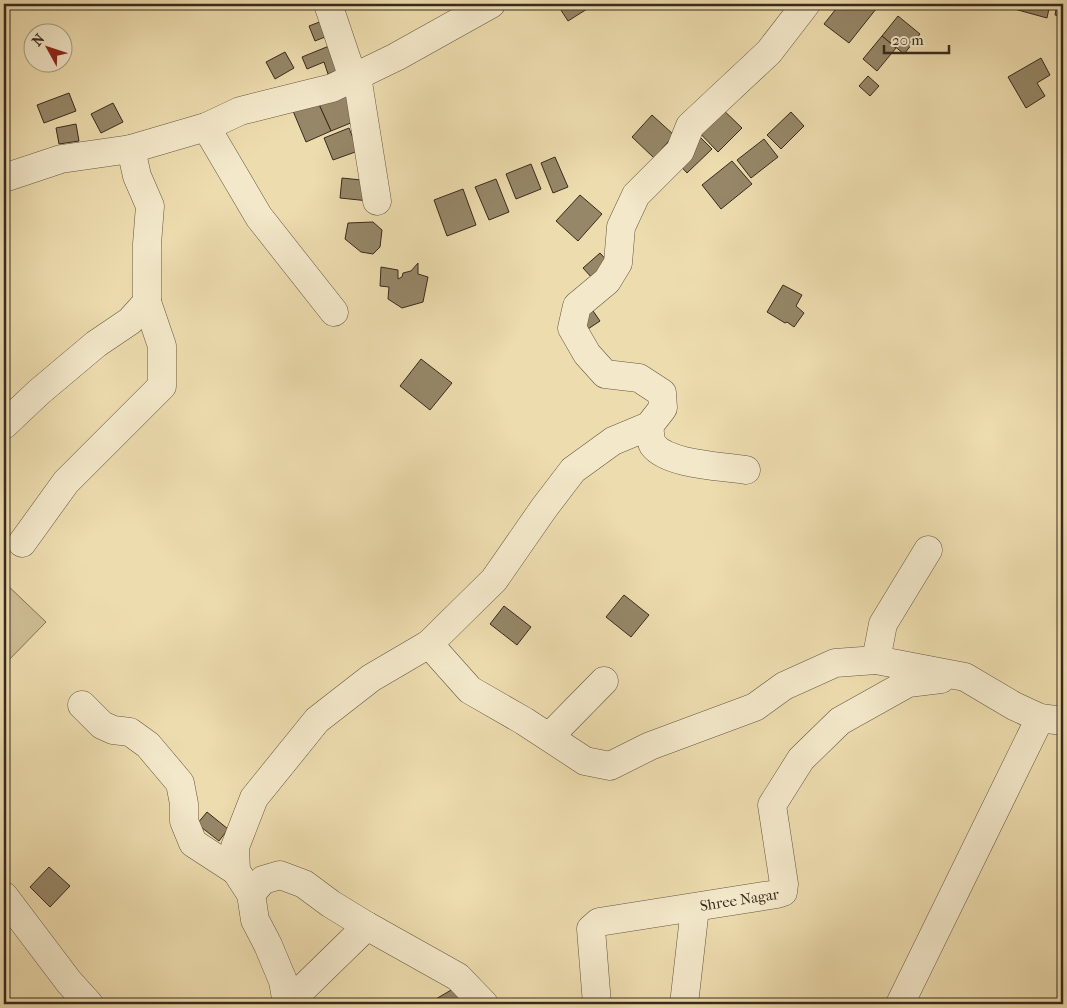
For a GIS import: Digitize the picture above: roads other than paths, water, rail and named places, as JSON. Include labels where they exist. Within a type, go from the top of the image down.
[{"type":"street","points":[[328,4],[355,77],[377,201]]},
{"type":"street","points":[[4,178],[61,159],[131,150],[206,127],[240,111],[332,88],[396,57],[491,4]]},
{"type":"street","points":[[236,871],[235,848],[254,798],[317,720],[371,678],[429,644],[494,580],[573,470],[613,441],[649,426],[663,408],[662,393],[639,378],[604,374],[587,354],[572,328],[577,306],[607,280],[618,263],[621,227],[636,195],[680,151],[690,126],[769,52],[806,4]]},
{"type":"street","points":[[206,127],[259,217],[334,312]]},
{"type":"street","points":[[22,543],[66,482],[162,386],[162,346],[147,302],[147,244],[150,206],[137,176],[131,150]]},
{"type":"street","points":[[4,425],[39,392],[96,344],[130,321],[147,302]]},
{"type":"street","points":[[649,426],[653,444],[662,452],[678,460],[746,470]]},
{"type":"street","points":[[876,660],[883,624],[928,550]]},
{"type":"street","points":[[429,644],[470,690],[524,721],[585,761],[610,766],[650,746],[755,707],[784,686],[835,663],[876,660],[965,677],[1014,706],[1051,719],[900,1004]]},
{"type":"street","name":"Shree Nagar","points":[[597,1004],[591,929],[599,922],[695,908],[783,892],[784,884],[772,805],[801,759],[840,721],[908,682],[965,677]]},
{"type":"street","points":[[549,737],[604,681]]},
{"type":"street","points":[[82,705],[102,725],[113,730],[130,732],[148,745],[180,783],[184,804],[184,822],[193,843],[236,871],[251,894],[254,920],[268,945],[283,981],[287,1004]]},
{"type":"street","points":[[251,894],[262,880],[280,875],[304,884],[331,904],[367,926],[458,978],[484,1004]]},
{"type":"street","points":[[4,896],[69,982],[89,1004]]},
{"type":"street","points":[[684,1004],[695,908]]},
{"type":"street","points":[[287,1004],[367,926]]}]
